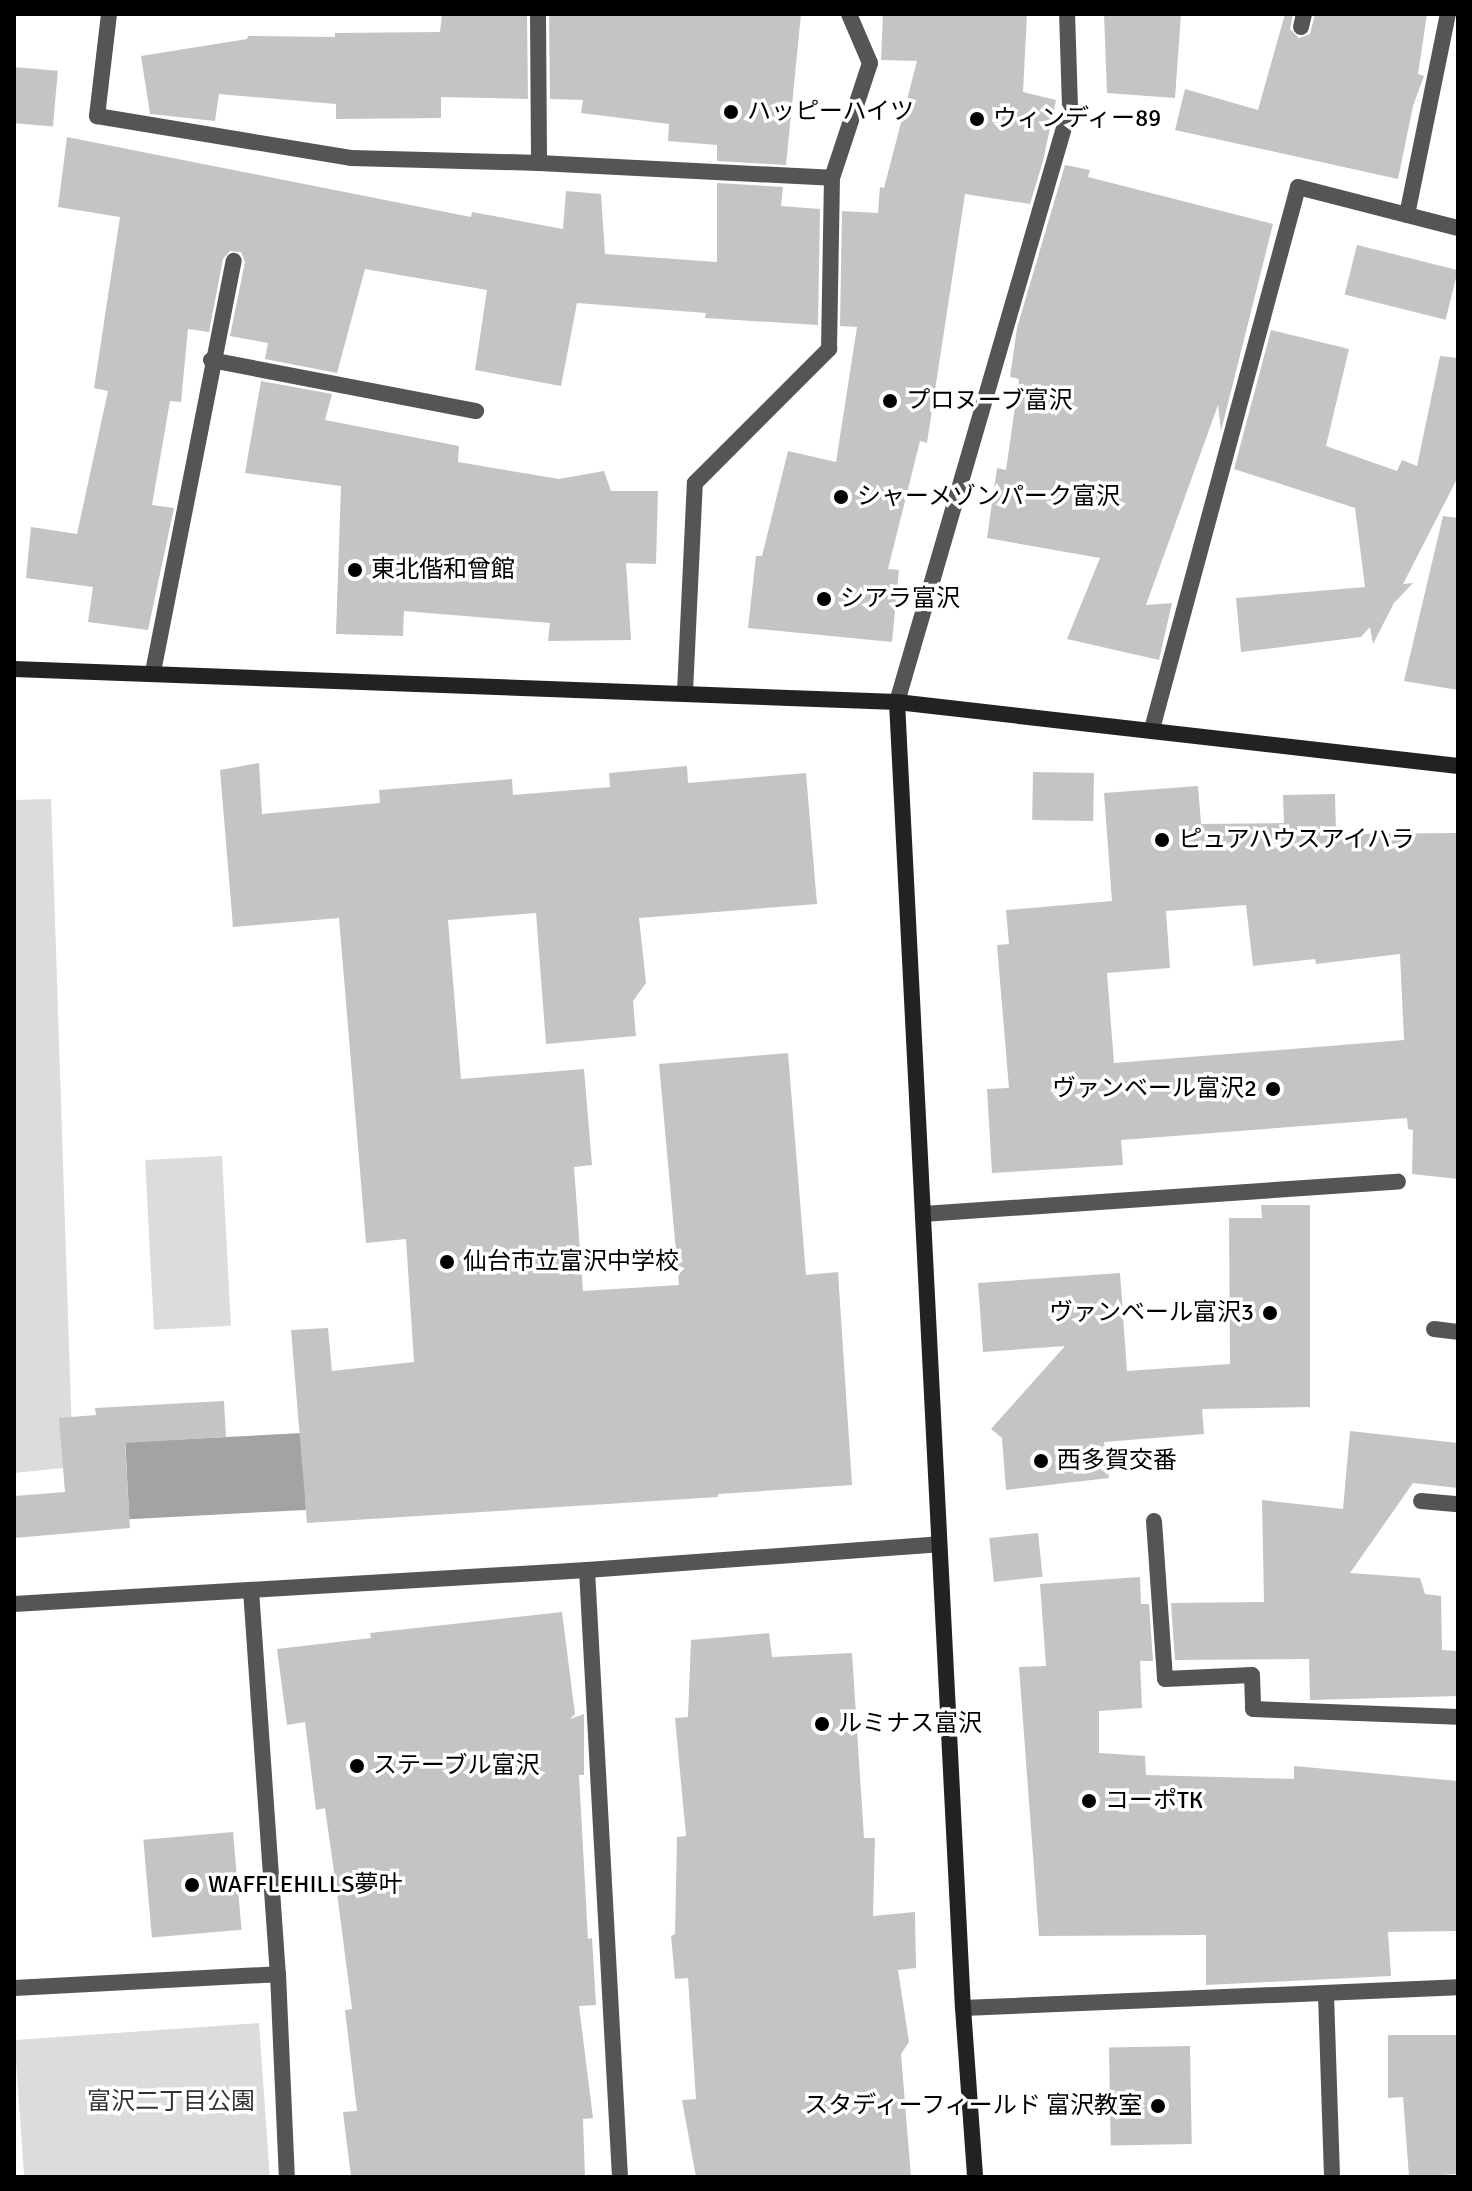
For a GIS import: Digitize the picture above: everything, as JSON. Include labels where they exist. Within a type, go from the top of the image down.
[{"type":"street","points":[[109,14],[97,116],[351,158],[539,163],[832,178]]},
{"type":"street","points":[[538,14],[539,163]]},
{"type":"street","points":[[685,692],[695,483],[829,349],[832,178],[870,63],[849,14]]},
{"type":"street","points":[[975,2177],[963,2008],[897,702],[1070,107],[1067,14]]},
{"type":"street","points":[[1407,215],[1448,14]]},
{"type":"street","points":[[1152,729],[1298,187],[1458,228]]},
{"type":"street","points":[[153,672],[211,360],[234,261]]},
{"type":"street","points":[[211,360],[476,411]]},
{"type":"street","points":[[14,669],[897,702],[1458,766]]},
{"type":"street","points":[[923,1214],[1398,1182]]},
{"type":"street","points":[[1434,1329],[1458,1332]]},
{"type":"street","points":[[1421,1501],[1458,1504]]},
{"type":"street","points":[[1154,1521],[1165,1679],[1252,1675],[1253,1709],[1458,1717]]},
{"type":"street","points":[[14,1604],[587,1570],[939,1544]]},
{"type":"street","points":[[587,1570],[620,2177]]},
{"type":"street","points":[[251,1590],[278,1974],[287,2177]]},
{"type":"street","points":[[14,1988],[278,1974]]},
{"type":"street","points":[[963,2008],[1458,1987]]},
{"type":"street","points":[[1326,1995],[1332,2177]]},
{"type":"green space","points":[[51,799],[73,1467],[14,1473],[14,800]]},
{"type":"green space","points":[[222,1156],[231,1326],[154,1330],[145,1160]]},
{"type":"green space","name":"富沢二丁目公園","points":[[259,2023],[270,2177],[24,2177],[15,2040]]},
{"type":"shaded area","points":[[302,1433],[306,1510],[129,1519],[125,1442]]},
{"type":"building","points":[[442,14],[527,14],[528,99],[441,97],[441,118],[336,119],[336,104],[219,94],[215,121],[150,114],[141,56],[247,39],[248,36],[335,37],[335,33],[440,32]]},
{"type":"building","points":[[549,14],[801,14],[786,165],[717,161],[717,145],[668,141],[669,124],[581,113],[583,100],[550,99]]},
{"type":"building","points":[[883,14],[1027,14],[1023,92],[1056,100],[1043,161],[1030,204],[965,194],[927,443],[920,441],[888,569],[899,570],[892,642],[748,628],[756,556],[762,556],[788,451],[836,462],[857,327],[840,326],[842,211],[878,213],[880,187],[884,188],[917,61],[881,60]]},
{"type":"building","points":[[1104,14],[1181,14],[1175,98],[1107,93]]},
{"type":"building","points":[[1285,14],[1293,14],[1290,29],[1299,38],[1310,34],[1315,14],[1427,14],[1418,74],[1424,76],[1413,106],[1398,179],[1175,130],[1185,89],[1258,110]]},
{"type":"building","points":[[14,67],[58,71],[53,127],[14,123]]},
{"type":"building","points":[[67,137],[471,217],[472,212],[563,229],[566,191],[601,194],[605,254],[717,262],[717,183],[783,187],[781,206],[820,209],[818,325],[705,318],[706,313],[577,303],[561,386],[475,370],[487,290],[365,269],[337,373],[265,359],[268,343],[230,336],[245,262],[241,252],[230,251],[223,259],[209,332],[188,329],[181,402],[170,401],[152,505],[174,508],[148,630],[88,622],[93,587],[26,578],[31,527],[77,534],[108,391],[94,388],[120,217],[58,207]]},
{"type":"building","points":[[1065,165],[1090,170],[1088,177],[1273,224],[1221,431],[1218,405],[1146,605],[1172,603],[1159,660],[1067,639],[1100,558],[987,538],[997,468],[1006,470],[1019,379],[1010,377],[1017,328]]},
{"type":"building","points":[[1357,245],[1458,270],[1446,320],[1345,294]]},
{"type":"building","points":[[1271,330],[1349,349],[1326,446],[1397,471],[1402,460],[1417,466],[1440,356],[1458,358],[1458,477],[1403,584],[1413,583],[1394,603],[1373,644],[1370,627],[1361,637],[1241,652],[1236,598],[1365,587],[1355,508],[1234,469]]},
{"type":"building","points":[[261,381],[332,394],[325,420],[459,446],[458,462],[559,479],[604,471],[611,491],[658,491],[656,564],[626,563],[631,640],[548,641],[550,623],[404,611],[403,636],[336,634],[341,486],[245,473]]},
{"type":"building","points":[[1443,516],[1458,518],[1458,690],[1404,681]]},
{"type":"building","points":[[259,763],[262,814],[380,803],[379,790],[512,779],[513,795],[610,787],[609,773],[687,766],[688,783],[806,773],[817,904],[639,918],[646,983],[633,1001],[636,1036],[546,1044],[536,913],[448,920],[461,1079],[584,1069],[592,1165],[574,1167],[583,1291],[679,1285],[659,1064],[788,1053],[806,1275],[838,1272],[852,1485],[718,1494],[718,1497],[307,1523],[291,1330],[328,1328],[332,1371],[414,1362],[406,1239],[366,1243],[339,918],[233,927],[220,770]]},
{"type":"building","points":[[1033,772],[1094,773],[1093,821],[1032,820]]},
{"type":"building","points":[[1198,786],[1201,824],[1284,823],[1283,795],[1335,794],[1336,834],[1458,833],[1458,1179],[1412,1174],[1413,1130],[1408,1129],[1407,1118],[1121,1140],[1123,1165],[992,1173],[987,1089],[1009,1088],[997,945],[1009,944],[1006,910],[1112,901],[1104,793]],"holes":[[[1246,905],[1253,966],[1315,959],[1316,964],[1400,954],[1404,1040],[1114,1063],[1107,973],[1170,968],[1166,911]]]},
{"type":"building","points":[[1261,1205],[1310,1205],[1310,1407],[1202,1409],[1204,1434],[1104,1442],[1109,1478],[1006,1490],[1002,1438],[991,1429],[1065,1346],[983,1352],[978,1283],[1120,1273],[1127,1371],[1230,1364],[1229,1218],[1262,1218]]},
{"type":"building","points":[[224,1401],[226,1437],[125,1443],[130,1528],[14,1538],[14,1496],[65,1492],[59,1418],[96,1415],[95,1408]]},
{"type":"building","points":[[1350,1431],[1458,1443],[1458,1488],[1413,1483],[1350,1573],[1420,1578],[1425,1594],[1441,1596],[1442,1650],[1458,1651],[1458,1696],[1310,1700],[1309,1659],[1175,1660],[1171,1603],[1264,1602],[1262,1500],[1343,1509]]},
{"type":"building","points":[[1038,1533],[1043,1577],[994,1582],[989,1538]]},
{"type":"building","points":[[1140,1577],[1141,1604],[1149,1604],[1153,1661],[1140,1661],[1142,1708],[1099,1711],[1099,1753],[1145,1756],[1146,1775],[1294,1779],[1294,1766],[1458,1781],[1458,1931],[1388,1932],[1391,1976],[1206,1985],[1206,1935],[1039,1936],[1019,1667],[1046,1666],[1040,1584]]},
{"type":"building","points":[[562,1612],[575,1714],[570,1719],[584,1714],[584,1775],[579,1775],[588,1939],[592,1938],[596,2005],[579,2006],[593,2118],[583,2119],[585,2177],[351,2177],[343,2112],[357,2111],[345,2010],[352,2009],[337,1893],[325,1808],[316,1810],[305,1722],[287,1725],[277,1649],[371,1638],[370,1633]]},
{"type":"building","points":[[769,1633],[772,1657],[852,1653],[864,1838],[875,1838],[873,1916],[915,1912],[916,1968],[898,1970],[909,2042],[901,2054],[911,2177],[696,2177],[682,2100],[696,2099],[688,1978],[675,1979],[671,1936],[675,1934],[677,1837],[686,1836],[675,1718],[688,1717],[691,1640]]},
{"type":"building","name":"WAFFLEHILLS夢叶","points":[[233,1832],[242,1930],[152,1937],[143,1840]]},
{"type":"building","points":[[1388,2035],[1458,2035],[1458,2174],[1409,2177],[1403,2097],[1388,2098]]},
{"type":"building","points":[[1190,2046],[1192,2144],[1111,2145],[1109,2047]]},
{"type":"place","name":"ハッピーハイツ","points":[[731,112]]},
{"type":"place","name":"ウィンディー89","points":[[977,119]]},
{"type":"place","name":"プロヌーブ富沢","points":[[890,401]]},
{"type":"place","name":"シャーメゾンパーク富沢","points":[[841,497]]},
{"type":"place","name":"東北偕和曾館","points":[[355,570]]},
{"type":"place","name":"シアラ富沢","points":[[824,599]]},
{"type":"place","name":"ピュアハウスアイハラ","points":[[1162,840]]},
{"type":"place","name":"ヴァンベール富沢2","points":[[1273,1089]]},
{"type":"place","name":"仙台市立富沢中学校","points":[[447,1262]]},
{"type":"place","name":"ヴァンベール富沢3","points":[[1270,1313]]},
{"type":"place","name":"西多賀交番","points":[[1041,1461]]},
{"type":"place","name":"ルミナス富沢","points":[[822,1724]]},
{"type":"place","name":"ステーブル富沢","points":[[357,1766]]},
{"type":"place","name":"コーポTK","points":[[1089,1801]]},
{"type":"place","name":"WAFFLEHILLS夢叶","points":[[192,1885]]},
{"type":"place","name":"スタディーフィールド 富沢教室","points":[[1158,2106]]}]
